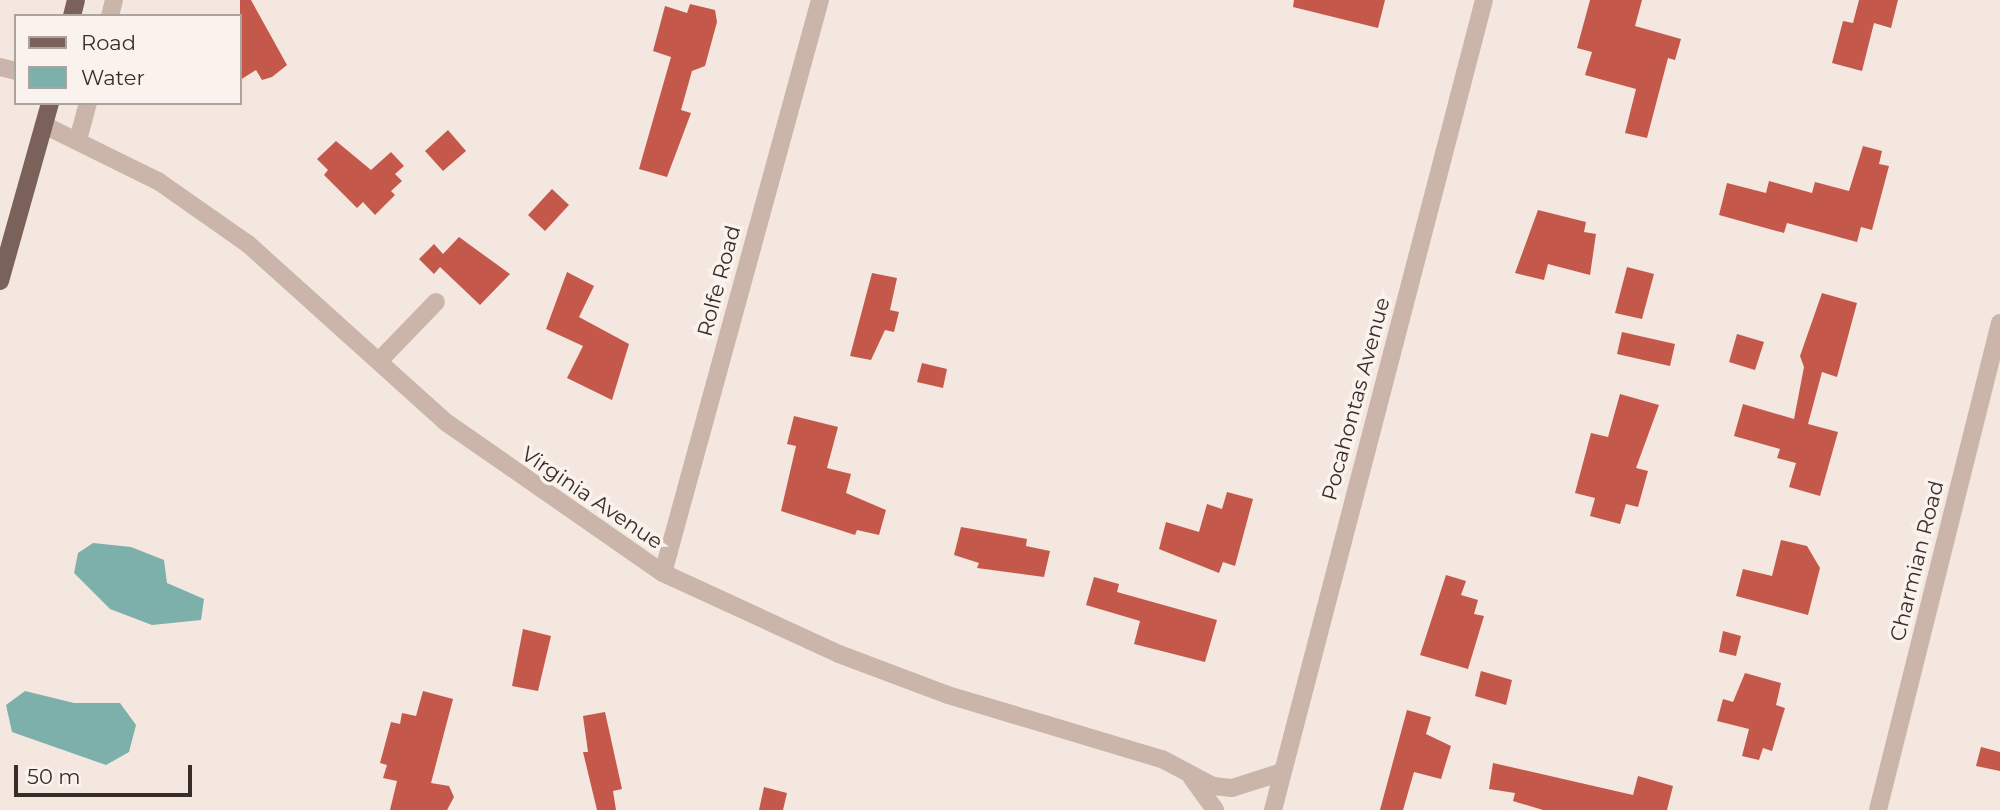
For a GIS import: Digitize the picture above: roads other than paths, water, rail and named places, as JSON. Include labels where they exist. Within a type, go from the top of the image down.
[{"type":"main road","points":[[0,281],[49,105]]},
{"type":"street","name":"Rolfe Road","points":[[663,573],[820,0]]},
{"type":"street","name":"Pocahontas Avenue","points":[[1273,810],[1484,0]]},
{"type":"street","points":[[78,140],[87,105]]},
{"type":"street","name":"Virginia Avenue","points":[[44,125],[158,181],[248,244],[379,361],[528,485],[663,573],[839,653],[948,695],[1162,759],[1190,776],[1232,788],[1282,772]]},
{"type":"street","points":[[379,361],[436,302]]},
{"type":"street","name":"Charmian Road","points":[[1878,810],[2000,323]]},
{"type":"street","name":"Virginia Avenue","points":[[1190,776],[1215,810]]},
{"type":"water","points":[[93,543],[131,547],[164,560],[167,583],[204,599],[201,620],[152,625],[110,609],[74,573],[78,553]]},
{"type":"water","points":[[25,691],[74,703],[120,703],[136,725],[129,752],[106,765],[12,732],[6,705]]}]
